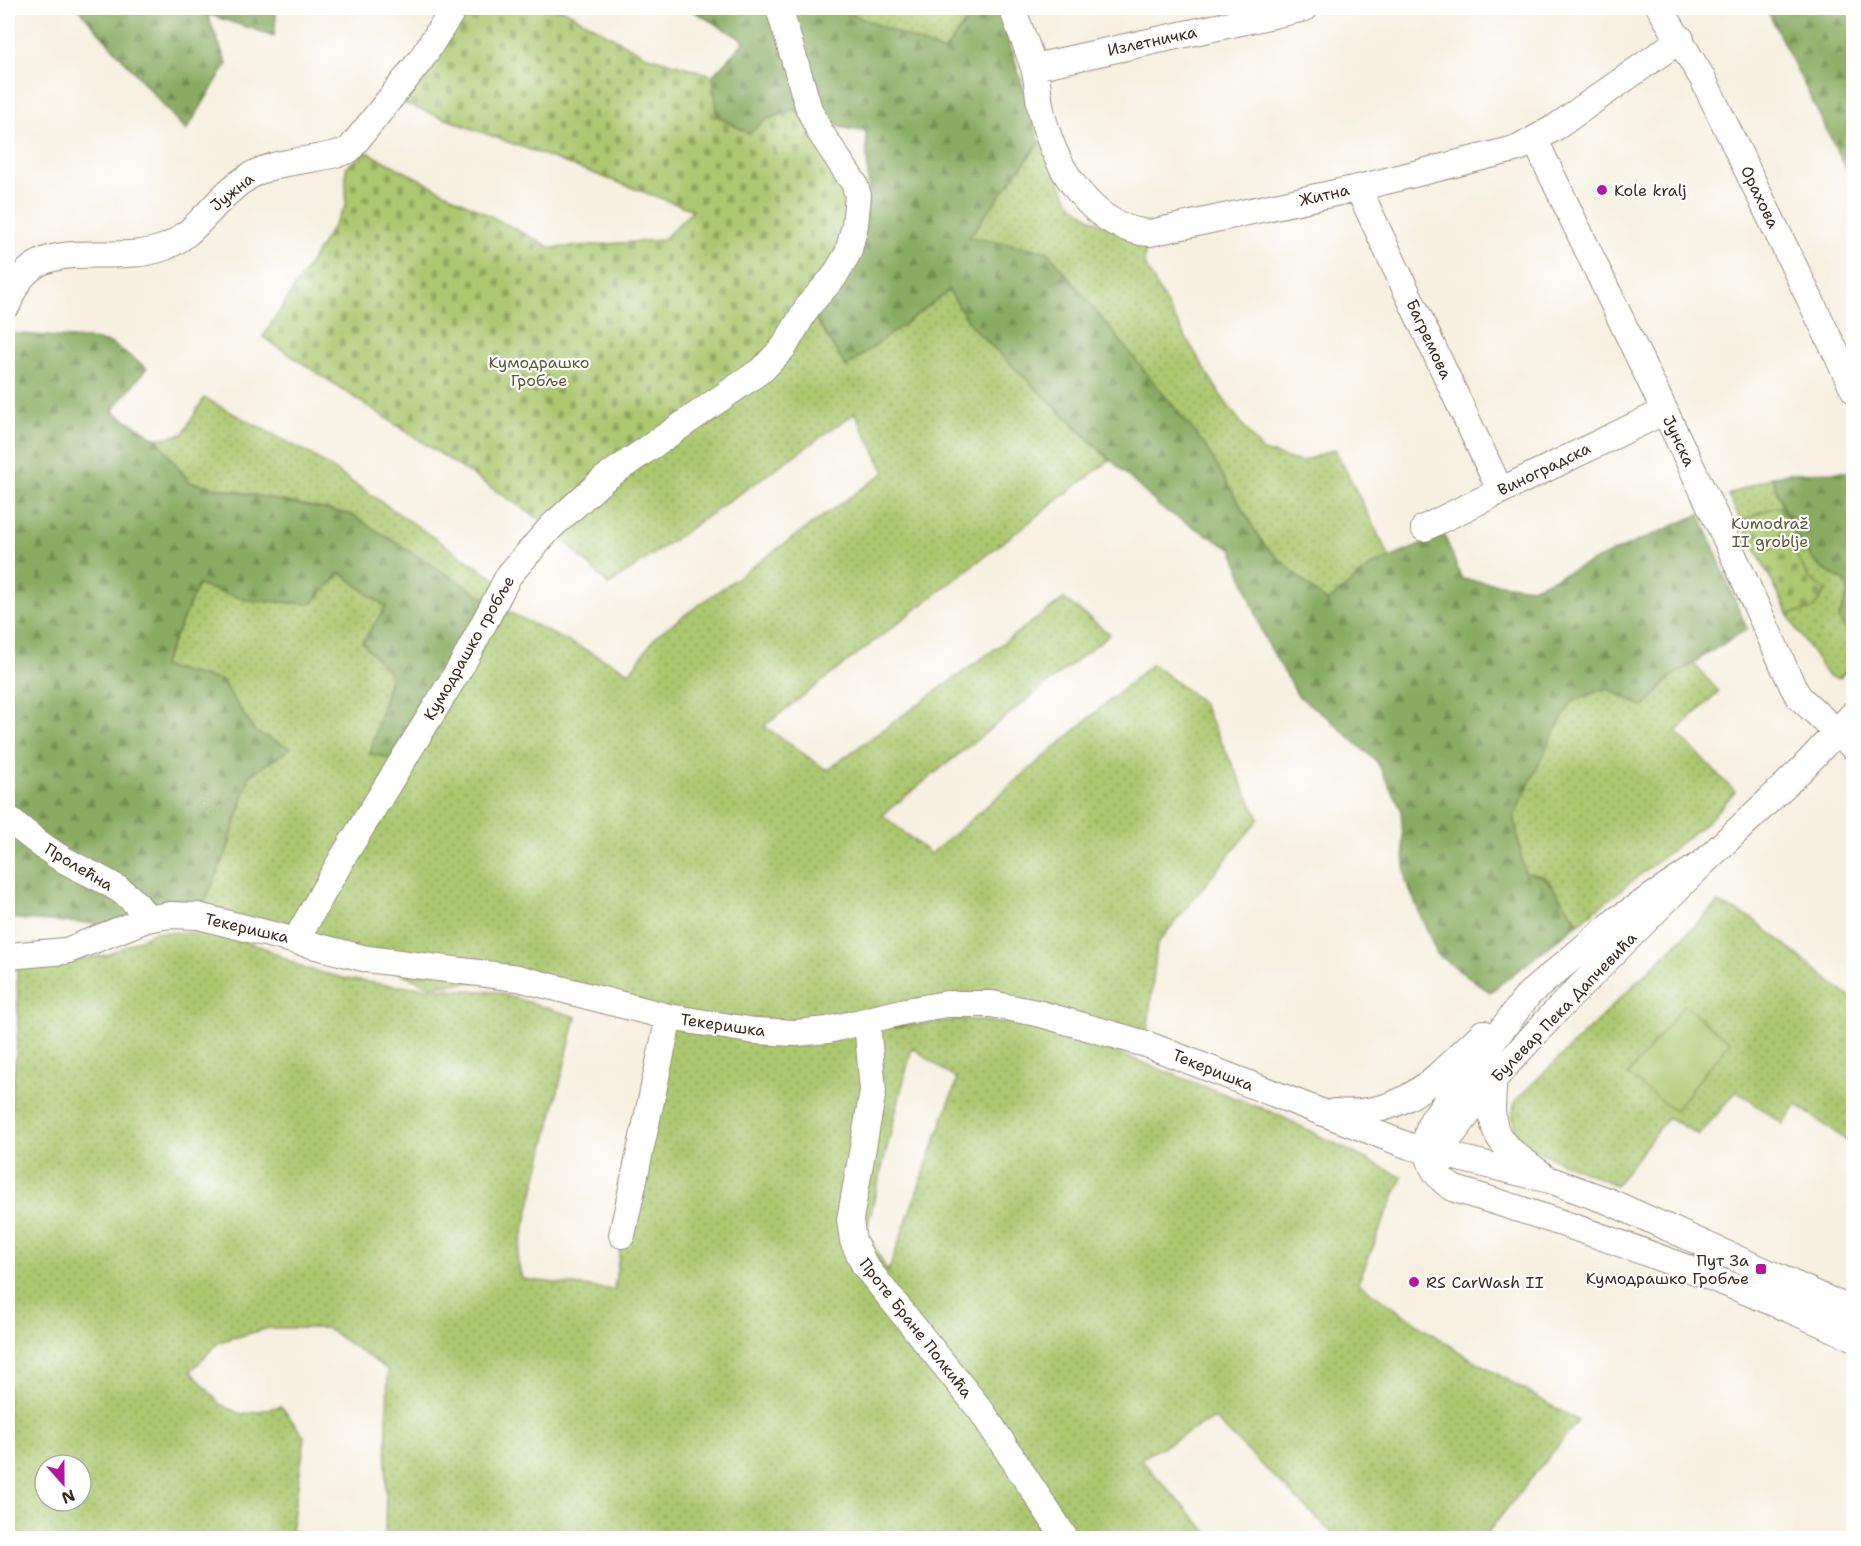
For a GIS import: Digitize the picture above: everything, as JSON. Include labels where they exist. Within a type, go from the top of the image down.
[{"type":"street","name":"Јужна","points":[[8,304],[22,273],[39,262],[72,255],[131,255],[167,246],[182,237],[243,179],[281,163],[349,150],[420,61],[454,8]]},
{"type":"street","name":"Кумодрашко гробље","points":[[296,940],[343,856],[463,663],[509,575],[551,526],[604,479],[763,369],[784,347],[808,306],[834,277],[848,253],[855,225],[858,195],[854,183],[820,132],[809,109],[779,8]]},
{"type":"street","name":"Житна","points":[[1012,8],[1034,67],[1042,116],[1054,152],[1066,176],[1095,208],[1140,232],[1171,230],[1358,188],[1519,148],[1535,140],[1681,39]]},
{"type":"street","name":"Излетничка","points":[[1034,67],[1305,8]]},
{"type":"street","name":"Орахова","points":[[1660,8],[1681,39],[1854,390]]},
{"type":"street","name":"Јунска","points":[[1535,140],[1665,411],[1793,687],[1799,697],[1845,741]]},
{"type":"street","name":"Багремова","points":[[1358,188],[1500,490]]},
{"type":"street","name":"Виноградска","points":[[1424,528],[1665,411]]},
{"type":"street","name":"Булевар Пека Дапчевића","points":[[1703,863],[1618,920],[1529,994],[1433,1119],[1426,1135],[1428,1151],[1451,1136],[1494,1079],[1556,1011],[1703,863],[1800,771],[1845,741],[1854,713]]},
{"type":"street","name":"Пролећна","points":[[8,818],[55,855],[129,897],[142,908],[147,919]]},
{"type":"street","name":"Текеришка","points":[[8,956],[48,955],[66,951],[147,919],[170,915],[198,916],[367,959],[518,978],[669,1017],[755,1031],[796,1033],[828,1030],[945,1004],[1002,1006],[1086,1025],[1146,1044],[1384,1138],[1428,1151]]},
{"type":"street","points":[[1316,1111],[1354,1114],[1391,1107],[1431,1081],[1529,994]]},
{"type":"street","points":[[622,1235],[669,1017]]},
{"type":"street","name":"Проте Бране Полкића","points":[[867,1021],[873,1091],[851,1209],[853,1241],[865,1266],[982,1412],[1065,1539]]},
{"type":"street","points":[[1494,1079],[1492,1119],[1499,1139],[1518,1158],[1550,1180]]},
{"type":"street","points":[[1428,1151],[1550,1180],[1608,1201],[1854,1311]]},
{"type":"street","points":[[1428,1151],[1435,1171],[1443,1181],[1455,1189],[1755,1294],[1854,1338]]},
{"type":"green space","points":[[78,8],[277,8],[274,36],[207,14],[227,64],[186,131]]},
{"type":"green space","name":"Кумодрашко Гробље","points":[[460,8],[561,8],[644,55],[713,75],[717,116],[749,134],[764,121],[795,109],[854,183],[855,225],[763,369],[551,527],[263,337],[346,206],[346,167],[367,152],[552,248],[663,240],[693,210],[397,101]]},
{"type":"green space","points":[[688,8],[845,8],[848,13],[944,52],[976,8],[999,8],[1040,142],[969,237],[1047,251],[1204,444],[1263,544],[1327,602],[1371,566],[1444,535],[1462,579],[1532,588],[1700,514],[1747,629],[1672,676],[1644,707],[1606,688],[1572,701],[1550,740],[1514,816],[1524,872],[1545,877],[1579,923],[1490,992],[1437,954],[1406,881],[1401,809],[1377,762],[1327,717],[1298,696],[1264,637],[1233,550],[1161,508],[972,327],[949,291],[846,367],[808,306],[869,198],[866,132],[828,125],[795,109],[764,120],[749,134],[717,116],[713,75],[745,41]]},
{"type":"green space","points":[[845,8],[976,8],[944,52],[848,13]]},
{"type":"green space","points":[[1766,8],[1853,8],[1853,183]]},
{"type":"green space","points":[[1040,142],[1070,202],[1093,220],[1146,244],[1144,263],[1173,316],[1221,396],[1262,451],[1301,462],[1335,449],[1390,558],[1371,566],[1328,603],[1263,544],[1204,444],[968,237]]},
{"type":"green space","points":[[949,290],[972,327],[1110,460],[764,726],[827,770],[1064,599],[1110,634],[882,815],[931,854],[1152,664],[1201,701],[1259,819],[1157,944],[1146,1044],[992,1004],[887,1028],[964,1019],[1055,1029],[1276,1114],[1402,1177],[1358,1283],[1456,1350],[1578,1421],[1483,1538],[1337,1538],[1214,1418],[1140,1459],[1213,1538],[385,1538],[388,1370],[326,1328],[269,1328],[219,1342],[191,1371],[220,1404],[242,1415],[281,1406],[305,1438],[291,1531],[316,1538],[8,1538],[8,1140],[18,1030],[17,965],[31,967],[107,955],[155,932],[219,933],[267,949],[303,968],[351,980],[398,986],[496,992],[576,1017],[517,1259],[522,1279],[614,1290],[622,1235],[669,1017],[518,978],[430,986],[367,959],[198,916],[225,857],[250,775],[255,732],[222,681],[162,666],[198,585],[247,600],[341,573],[387,608],[391,675],[370,754],[463,663],[352,515],[189,482],[157,439],[183,434],[204,398],[312,455],[504,585],[494,605],[630,672],[657,635],[885,472],[855,413],[609,585],[551,527],[808,306],[846,367]],"holes":[[[912,1047],[957,1080],[888,1272],[866,1232]]]},
{"type":"green space","points":[[8,333],[97,340],[112,344],[147,368],[112,411],[157,439],[189,482],[352,515],[494,604],[402,761],[370,754],[391,675],[362,642],[386,607],[341,573],[311,604],[247,600],[198,585],[162,666],[222,681],[255,732],[291,748],[250,775],[225,857],[198,916],[102,924],[13,919],[8,916]]},
{"type":"green space","points":[[1854,472],[1853,637],[1847,634],[1839,618],[1848,594],[1847,584],[1820,567],[1809,555],[1790,523],[1772,477],[1787,473]]},
{"type":"green space","points":[[1772,477],[1790,523],[1810,555],[1820,567],[1847,584],[1848,594],[1839,618],[1847,634],[1853,637],[1853,663],[1840,678],[1828,677],[1794,625],[1728,495]]},
{"type":"green space","name":"Kumodraž II groblje","points":[[1781,506],[1794,534],[1789,540],[1808,577],[1826,591],[1813,609],[1789,614],[1742,522],[1758,513]]},
{"type":"green space","points":[[1693,663],[1719,692],[1676,732],[1735,792],[1708,821],[1579,923],[1545,877],[1524,873],[1514,816],[1550,740],[1572,701],[1606,688],[1644,707],[1672,676]]},
{"type":"green space","points":[[1718,903],[1753,919],[1853,1000],[1853,1145],[1797,1105],[1783,1124],[1737,1091],[1699,1135],[1668,1117],[1616,1185],[1558,1161],[1522,1141],[1515,1130],[1513,1118],[1516,1100]]},
{"type":"green space","points":[[1684,1005],[1730,1042],[1674,1111],[1628,1075]]},
{"type":"place","name":"Kole kralj","points":[[1602,190]]},
{"type":"place","name":"Пут За Кумодрашко Гробље","points":[[1761,1269]]},
{"type":"place","name":"RS CarWash II","points":[[1414,1282]]}]
